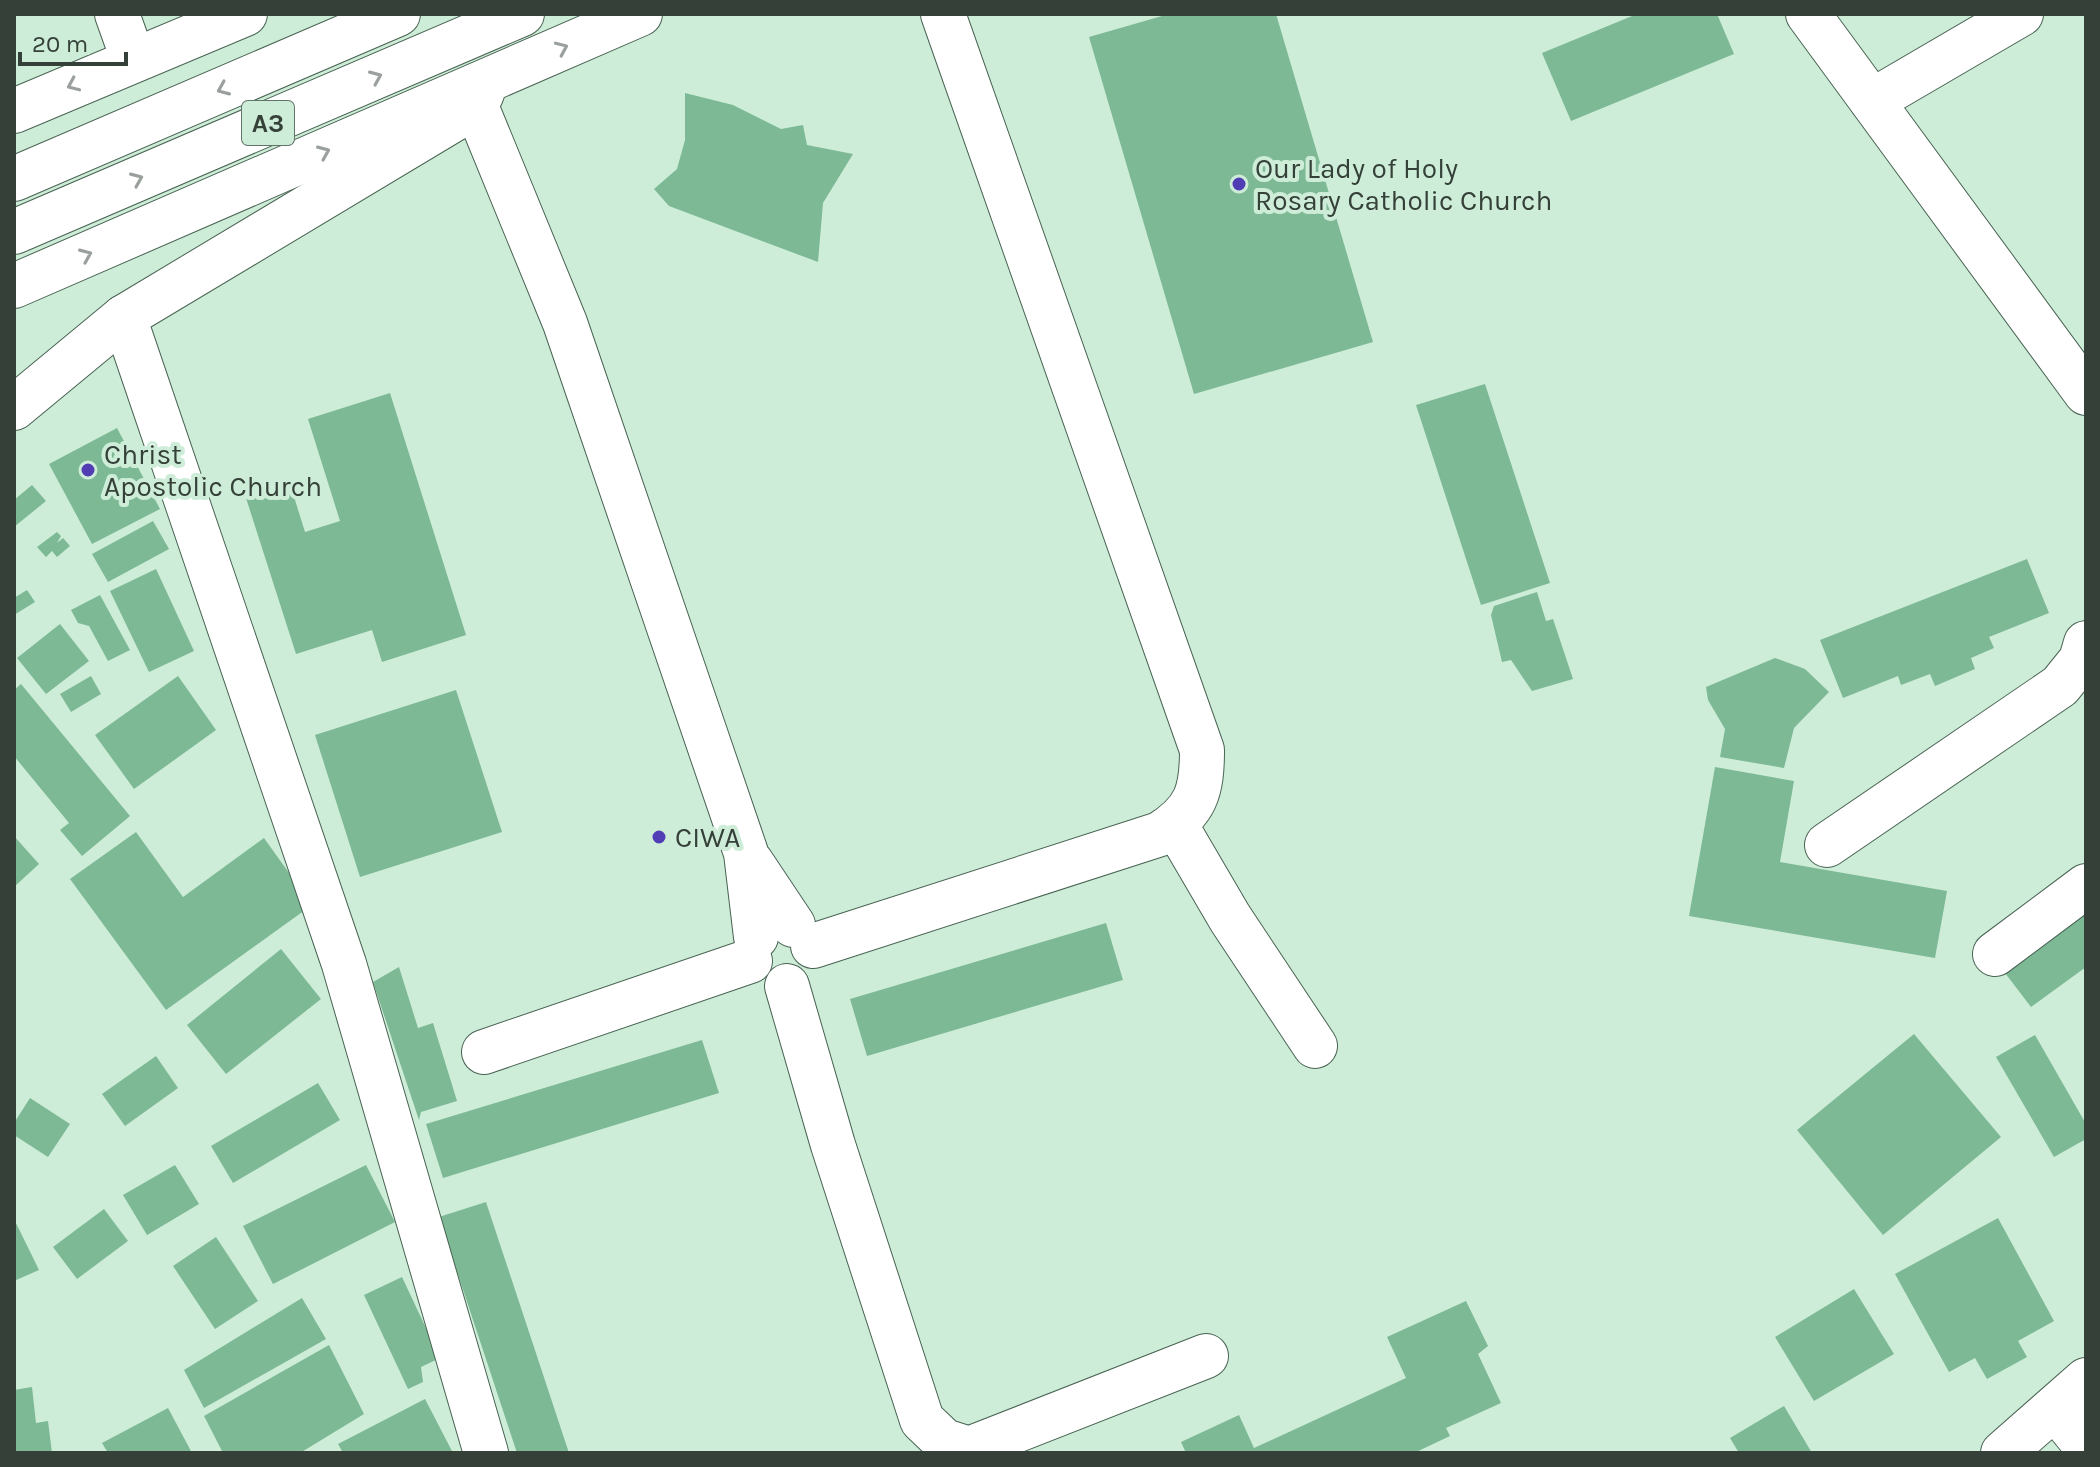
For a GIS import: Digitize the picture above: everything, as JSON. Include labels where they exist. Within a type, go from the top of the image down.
[{"type":"main road","points":[[117,14],[133,59]]},
{"type":"main road","points":[[15,109],[245,14]]},
{"type":"main road","name":"A3","points":[[14,179],[398,14]]},
{"type":"main road","name":"A3","points":[[14,232],[522,14]]},
{"type":"main road","points":[[14,286],[477,95],[640,14]]},
{"type":"main road","points":[[484,1052],[778,942],[1160,834],[1186,817],[1202,782],[1202,750],[943,14]]},
{"type":"main road","points":[[1808,14],[2086,393]]},
{"type":"main road","points":[[1872,101],[2021,14]]},
{"type":"main road","points":[[14,408],[124,317],[477,95]]},
{"type":"main road","points":[[477,95],[565,323],[778,942],[763,982],[787,986],[833,1145],[922,1420],[944,1441],[969,1449],[1206,1356]]},
{"type":"main road","points":[[124,317],[344,964],[486,1453]]},
{"type":"main road","points":[[1827,845],[2060,686],[2081,660],[2086,643]]},
{"type":"main road","points":[[1175,824],[1230,918],[1315,1046]]},
{"type":"main road","points":[[1995,954],[2086,886]]},
{"type":"main road","points":[[2003,1453],[2070,1394],[2086,1446]]},
{"type":"building","points":[[1169,14],[1276,14],[1373,342],[1194,394],[1089,37]]},
{"type":"building","points":[[1637,14],[1717,14],[1734,54],[1571,121],[1542,53]]},
{"type":"building","points":[[685,93],[733,105],[781,129],[803,125],[807,145],[853,154],[823,203],[818,262],[669,206],[654,189],[677,169],[685,140]]},
{"type":"building","points":[[1485,384],[1550,583],[1481,605],[1416,405]]},
{"type":"building","points":[[390,393],[466,635],[382,662],[372,630],[296,654],[246,498],[290,484],[305,532],[340,521],[308,419]]},
{"type":"building","points":[[117,428],[160,509],[92,544],[49,464]]},
{"type":"building","points":[[32,485],[46,501],[14,527],[14,500]]},
{"type":"building","points":[[153,521],[169,549],[108,582],[92,554]]},
{"type":"building","points":[[57,532],[61,536],[57,543],[63,538],[70,546],[57,557],[52,551],[46,557],[37,547]]},
{"type":"building","points":[[2027,559],[2049,613],[1989,637],[1994,648],[1971,658],[1975,669],[1935,686],[1930,674],[1901,685],[1898,676],[1843,698],[1820,640]]},
{"type":"building","points":[[156,569],[194,651],[149,672],[110,591]]},
{"type":"building","points":[[27,590],[35,602],[14,615],[14,598]]},
{"type":"building","points":[[1537,592],[1546,621],[1553,619],[1573,679],[1532,691],[1511,660],[1502,662],[1491,615],[1494,606]]},
{"type":"building","points":[[100,595],[130,650],[108,661],[89,626],[78,623],[71,610]]},
{"type":"building","points":[[60,624],[89,661],[46,694],[17,658]]},
{"type":"building","points":[[1775,658],[1805,669],[1829,692],[1794,728],[1784,768],[1720,757],[1725,729],[1708,700],[1706,687]]},
{"type":"building","points":[[91,676],[101,694],[71,712],[60,694]]},
{"type":"building","points":[[178,676],[216,730],[134,789],[95,735]]},
{"type":"building","points":[[21,684],[130,816],[82,856],[60,830],[69,823],[14,756],[14,690]]},
{"type":"building","points":[[456,690],[502,832],[360,877],[315,735]]},
{"type":"building","points":[[1715,767],[1794,781],[1780,862],[1947,891],[1935,958],[1689,916]]},
{"type":"building","points":[[136,832],[183,897],[264,838],[312,905],[166,1010],[70,879]]},
{"type":"building","points":[[14,836],[39,864],[14,887]]},
{"type":"building","points":[[2086,908],[2086,967],[2031,1007],[2002,969]]},
{"type":"building","points":[[1106,923],[1123,980],[867,1056],[850,999]]},
{"type":"building","points":[[281,949],[321,999],[226,1074],[187,1025]]},
{"type":"building","points":[[399,967],[418,1028],[433,1023],[457,1101],[421,1112],[419,1120],[373,982]]},
{"type":"building","points":[[1914,1034],[2001,1137],[1883,1235],[1797,1130]]},
{"type":"building","points":[[2035,1035],[2086,1124],[2086,1139],[2054,1157],[1996,1057]]},
{"type":"building","points":[[702,1040],[719,1093],[443,1178],[426,1124]]},
{"type":"building","points":[[156,1056],[178,1088],[125,1126],[102,1094]]},
{"type":"building","points":[[318,1083],[340,1120],[233,1183],[211,1146]]},
{"type":"building","points":[[30,1098],[70,1124],[48,1157],[14,1135],[14,1123]]},
{"type":"building","points":[[175,1165],[199,1204],[147,1235],[123,1195]]},
{"type":"building","points":[[366,1165],[395,1222],[273,1284],[243,1226]]},
{"type":"building","points":[[486,1202],[569,1453],[517,1453],[439,1217]]},
{"type":"building","points":[[104,1209],[128,1241],[77,1279],[53,1247]]},
{"type":"building","points":[[1998,1218],[2054,1321],[2018,1341],[2027,1357],[1987,1379],[1975,1358],[1949,1372],[1895,1274]]},
{"type":"building","points":[[14,1219],[39,1270],[14,1281]]},
{"type":"building","points":[[216,1237],[258,1301],[215,1329],[173,1266]]},
{"type":"building","points":[[402,1277],[440,1358],[421,1367],[423,1382],[408,1389],[364,1295]]},
{"type":"building","points":[[1854,1289],[1894,1354],[1814,1401],[1775,1337]]},
{"type":"building","points":[[302,1298],[326,1339],[204,1408],[184,1370]]},
{"type":"building","points":[[1466,1301],[1488,1346],[1478,1354],[1501,1403],[1446,1428],[1450,1436],[1414,1453],[1186,1453],[1181,1442],[1239,1415],[1254,1448],[1406,1378],[1387,1337]]},
{"type":"building","points":[[329,1345],[364,1414],[300,1453],[223,1453],[204,1416]]},
{"type":"building","points":[[32,1387],[36,1423],[48,1421],[52,1453],[14,1453],[14,1390]]},
{"type":"building","points":[[425,1399],[453,1453],[343,1453],[338,1444]]},
{"type":"building","points":[[1784,1406],[1812,1453],[1739,1453],[1730,1438]]},
{"type":"building","points":[[168,1408],[192,1453],[108,1453],[102,1443]]},
{"type":"place","name":"Our Lady of Holy Rosary Catholic Church","points":[[1239,184]]},
{"type":"place","name":"Christ Apostolic Church","points":[[88,470]]},
{"type":"place","name":"CIWA","points":[[659,837]]}]
